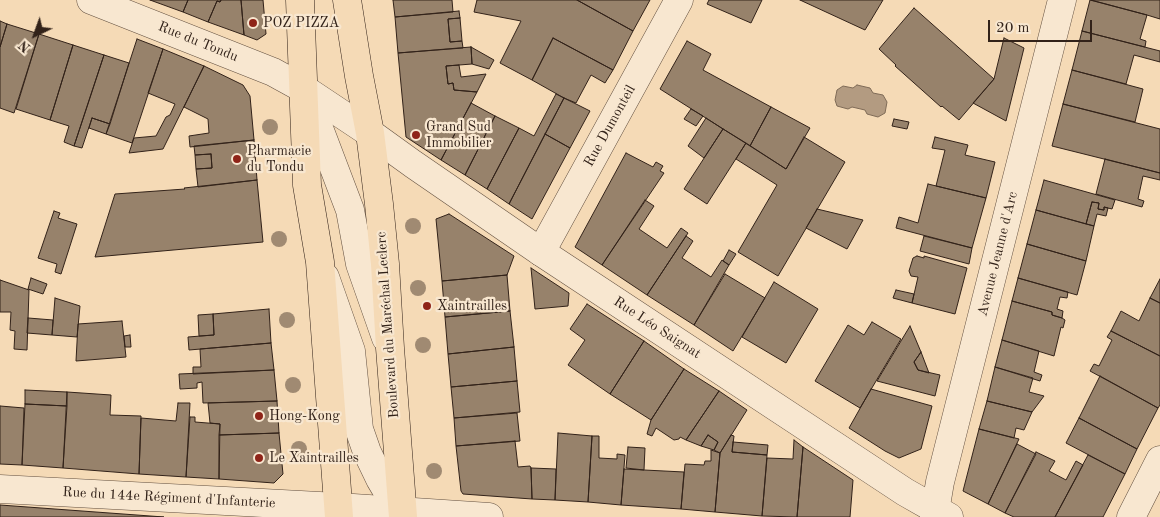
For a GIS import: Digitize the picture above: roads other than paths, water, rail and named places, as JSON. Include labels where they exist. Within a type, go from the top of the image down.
[{"type":"main road","points":[[300,0],[307,185],[320,262],[338,512]]},
{"type":"main road","name":"Boulevard du Maréchal Leclerc","points":[[347,0],[370,133],[379,204],[403,514]]},
{"type":"street","name":"Rue du Tondu","points":[[91,0],[273,72],[304,89],[370,133]]},
{"type":"street","name":"Rue Dumonteil","points":[[541,252],[679,0]]},
{"type":"street","name":"Avenue Jeanne d'Arc","points":[[939,514],[940,482],[1062,0]]},
{"type":"street","points":[[304,89],[350,210],[360,264],[390,348]]},
{"type":"street","name":"Rue Léo Saignat","points":[[370,133],[541,252],[939,514]]},
{"type":"street","points":[[320,262],[351,351],[359,429],[367,452],[380,479],[403,514]]},
{"type":"street","points":[[1131,517],[1160,460]]},
{"type":"street","name":"Rue du 144e Régiment d'Infanterie","points":[[0,489],[338,512],[489,517]]},
{"type":"place","name":"POZ PIZZA","points":[[253,23]]},
{"type":"place","name":"Grand Sud Immobilier","points":[[416,135]]},
{"type":"place","name":"Pharmacie du Tondu","points":[[237,159]]},
{"type":"place","name":"Xaintrailles","points":[[427,306]]},
{"type":"place","name":"Hong-Kong","points":[[259,416]]},
{"type":"place","name":"Le Xaintrailles","points":[[259,458]]}]
